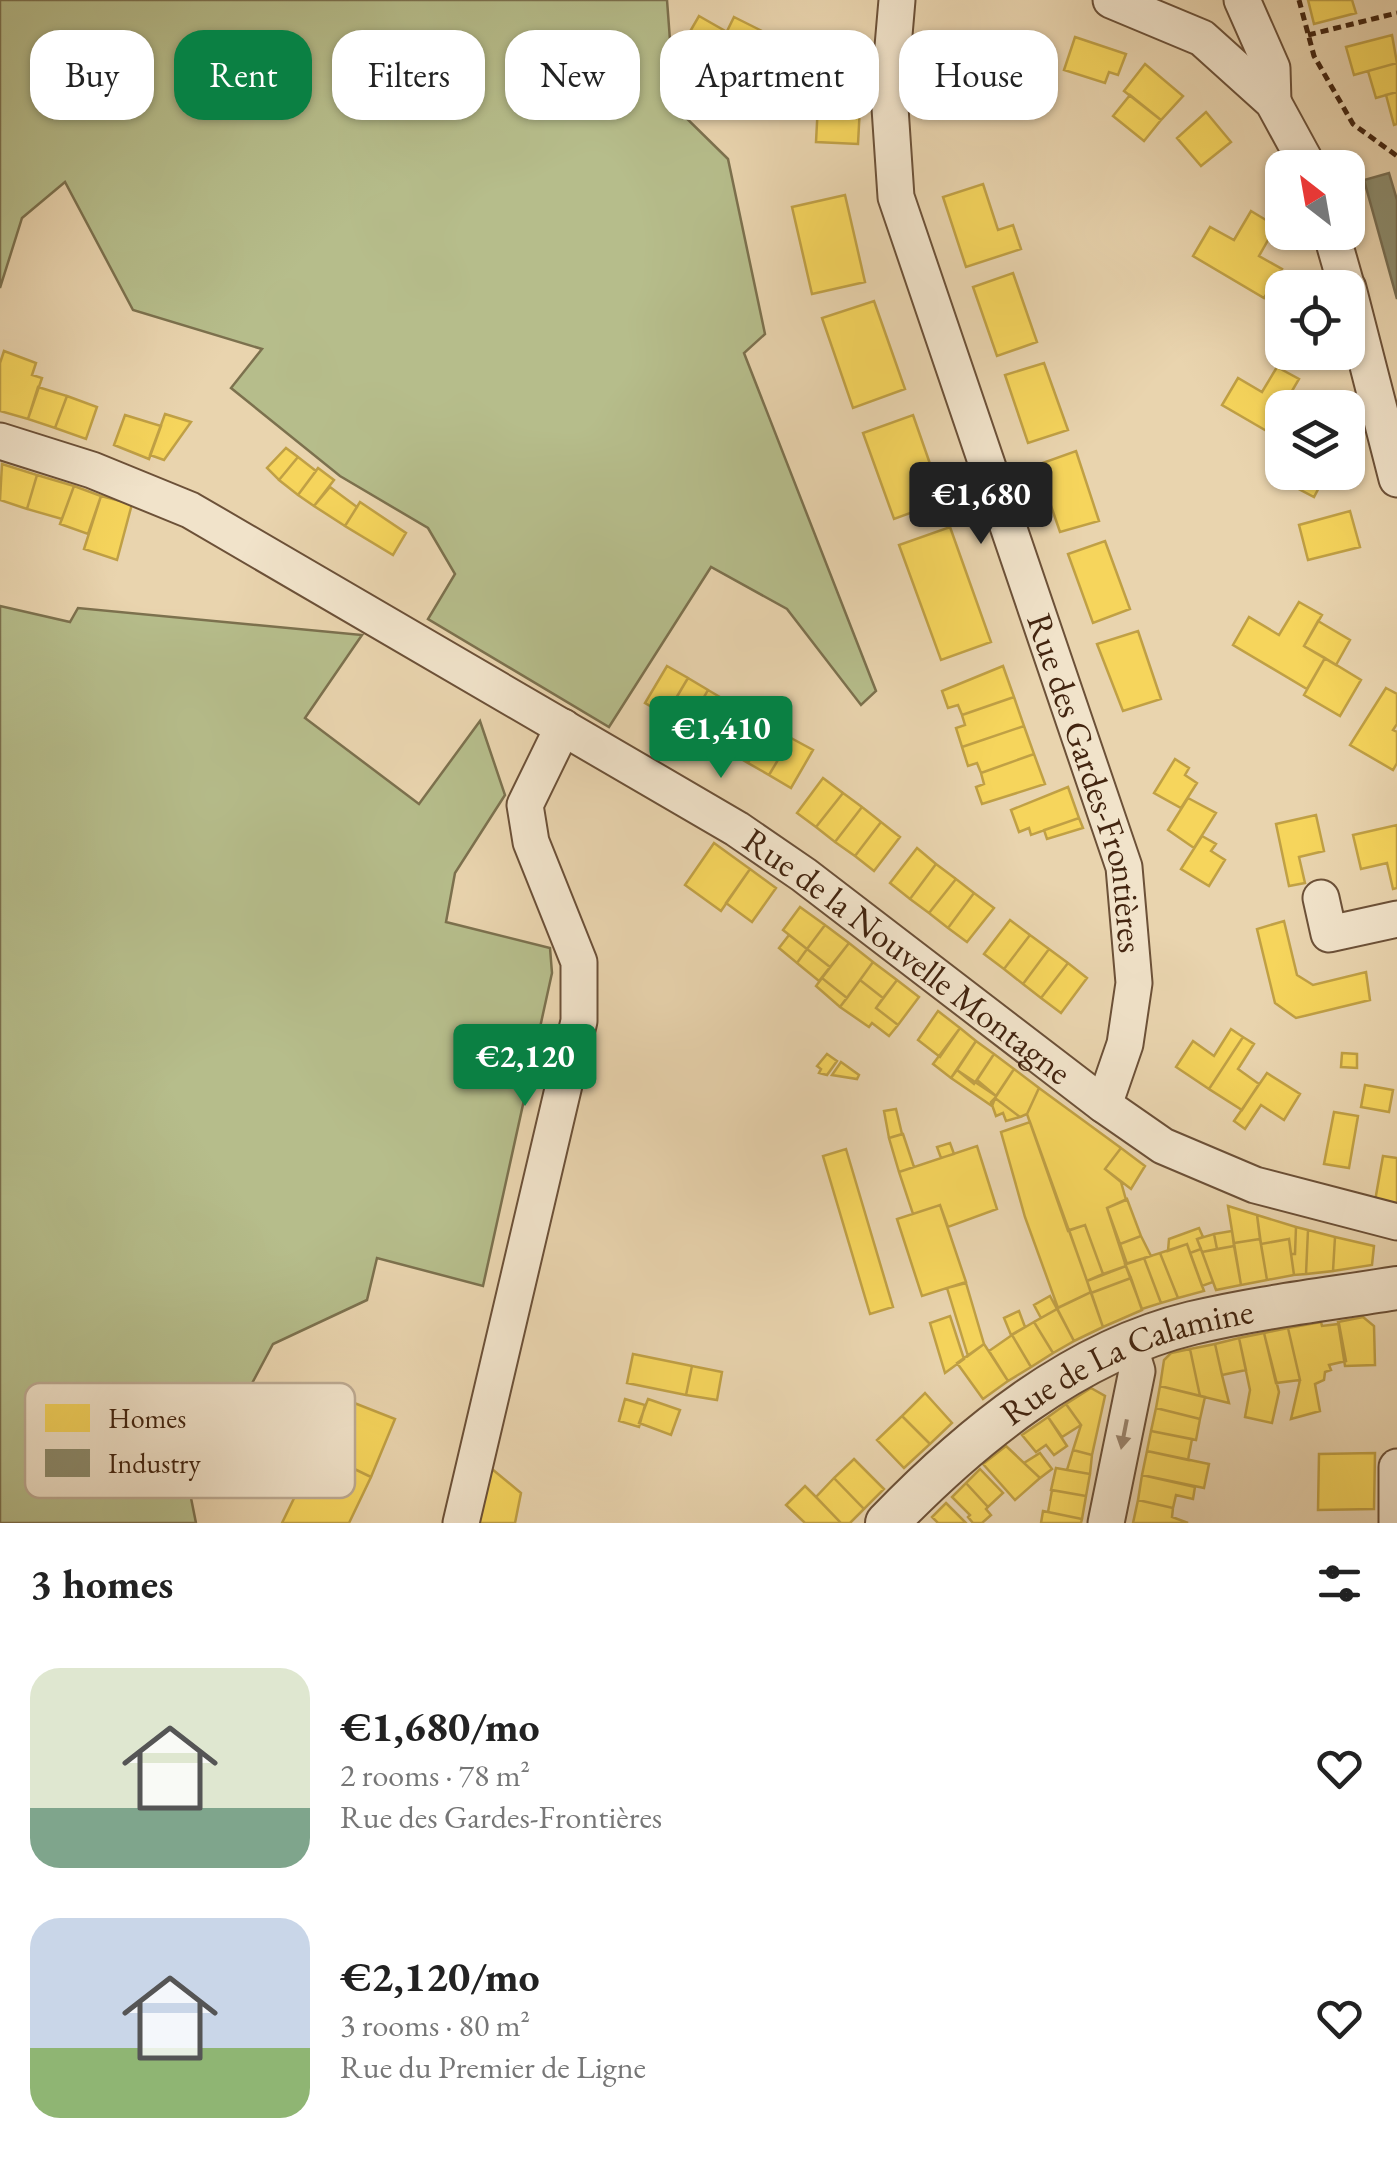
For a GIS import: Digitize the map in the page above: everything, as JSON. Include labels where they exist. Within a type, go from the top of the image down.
[{"type":"street","name":"Rue des Gardes-Frontières","points":[[898,0],[889,93],[896,196],[1124,868],[1134,982],[1125,1044],[1104,1105]]},
{"type":"street","points":[[1112,0],[1202,38],[1274,102],[1299,150]]},
{"type":"street","points":[[1242,0],[1272,68],[1274,102]]},
{"type":"street","points":[[1365,354],[1397,479]]},
{"type":"street","name":"Rue de la Nouvelle Montagne","points":[[0,441],[92,470],[190,510],[737,829],[804,875],[1162,1146],[1255,1185],[1397,1222]]},
{"type":"street","points":[[461,1523],[579,1021],[579,962],[531,842],[525,806],[563,727]]},
{"type":"street","points":[[1321,898],[1329,934],[1397,919]]},
{"type":"street","name":"Rue de La Calamine","points":[[891,1519],[942,1468],[1006,1416],[1064,1378],[1129,1345],[1190,1324],[1397,1288]]},
{"type":"street","points":[[1106,1523],[1136,1371],[1129,1345]]},
{"type":"street","points":[[1397,1467],[1397,1523]]},
{"type":"path","points":[[1299,0],[1314,56],[1353,124],[1397,156]]},
{"type":"path","points":[[1308,36],[1397,14]]},
{"type":"green space","points":[[0,0],[667,0],[669,30],[660,30],[660,120],[688,120],[728,159],[765,334],[744,353],[876,691],[861,705],[787,609],[711,567],[609,727],[428,619],[455,574],[428,528],[340,476],[231,388],[262,349],[133,310],[65,182],[22,218],[0,288]]},
{"type":"green space","points":[[0,606],[70,622],[78,608],[362,635],[305,718],[419,804],[480,721],[505,795],[455,873],[446,922],[550,948],[552,973],[483,1286],[377,1258],[367,1300],[273,1344],[252,1383],[25,1383],[25,1498],[191,1498],[196,1523],[0,1523]]},
{"type":"building: Homes","points":[[1308,0],[1352,0],[1356,13],[1314,24]]},
{"type":"building: Homes","points":[[699,16],[724,30],[691,30]]},
{"type":"building: Homes","points":[[734,17],[760,30],[728,30]]},
{"type":"building: Homes","points":[[1392,35],[1397,63],[1354,75],[1346,47]]},
{"type":"building: Homes","points":[[1075,37],[1126,54],[1118,75],[1109,72],[1105,83],[1064,70]]},
{"type":"building: Homes","points":[[1397,63],[1397,92],[1376,98],[1368,71]]},
{"type":"building: Homes","points":[[1145,64],[1183,96],[1161,120],[1124,91]]},
{"type":"building: Homes","points":[[1397,92],[1397,124],[1394,125],[1386,95]]},
{"type":"building: Homes","points":[[1130,95],[1161,120],[1144,141],[1113,116]]},
{"type":"building: Homes","points":[[1206,112],[1231,142],[1201,166],[1177,138]]},
{"type":"building: Homes","points":[[817,120],[859,120],[858,144],[816,142]]},
{"type":"building: Homes","points":[[983,184],[998,230],[1013,225],[1021,249],[966,267],[943,197]]},
{"type":"building: Homes","points":[[845,195],[865,282],[812,294],[792,207]]},
{"type":"building: Homes","points":[[1251,211],[1265,219],[1265,245],[1259,256],[1282,269],[1265,270],[1264,298],[1193,256],[1210,227],[1234,240]]},
{"type":"building: Homes","points":[[1013,273],[1037,342],[997,356],[973,287]]},
{"type":"building: Homes","points":[[874,301],[905,389],[853,408],[822,318]]},
{"type":"building: Homes","points":[[4,351],[36,363],[32,375],[42,378],[28,419],[0,411],[0,363]]},
{"type":"building: Homes","points":[[1044,363],[1068,430],[1028,443],[1005,375]]},
{"type":"building: Homes","points":[[1275,370],[1299,379],[1293,390],[1265,390],[1265,430],[1222,405],[1238,378],[1262,392]]},
{"type":"building: Homes","points":[[38,387],[67,396],[55,428],[28,419]]},
{"type":"building: Homes","points":[[67,396],[97,407],[86,439],[55,428]]},
{"type":"building: Homes","points":[[165,414],[191,422],[164,460],[150,455]]},
{"type":"building: Homes","points":[[125,415],[161,426],[149,459],[114,445]]},
{"type":"building: Homes","points":[[913,415],[943,501],[894,519],[863,433]]},
{"type":"building: Homes","points":[[286,448],[298,457],[279,480],[267,468]]},
{"type":"building: Homes","points":[[1076,451],[1099,521],[1060,532],[1037,465]]},
{"type":"building: Homes","points":[[298,457],[316,471],[298,495],[279,480]]},
{"type":"building: Homes","points":[[2,464],[37,475],[27,509],[0,500]]},
{"type":"building: Homes","points":[[318,468],[334,480],[314,506],[298,495]]},
{"type":"building: Homes","points":[[37,475],[74,486],[62,519],[27,509]]},
{"type":"building: Homes","points":[[74,486],[101,496],[88,534],[60,524]]},
{"type":"building: Homes","points":[[330,487],[357,507],[345,526],[314,506]]},
{"type":"building: Homes","points":[[101,496],[132,504],[117,560],[84,549]]},
{"type":"building: Homes","points":[[360,502],[406,533],[393,555],[345,526]]},
{"type":"building: Homes","points":[[1350,511],[1360,547],[1308,560],[1299,525]]},
{"type":"building: Homes","points":[[950,527],[991,642],[941,660],[899,545]]},
{"type":"building: Homes","points":[[1105,541],[1130,609],[1093,623],[1068,554]]},
{"type":"building: Homes","points":[[1299,602],[1322,615],[1304,646],[1325,658],[1307,689],[1233,645],[1249,617],[1279,635]]},
{"type":"building: Homes","points":[[1318,621],[1350,640],[1336,665],[1304,646]]},
{"type":"building: Homes","points":[[1138,631],[1161,699],[1123,711],[1097,644]]},
{"type":"building: Homes","points":[[1325,658],[1361,680],[1340,716],[1304,695]]},
{"type":"building: Homes","points":[[667,666],[688,678],[666,715],[645,703]]},
{"type":"building: Homes","points":[[1003,666],[1014,697],[962,715],[958,705],[948,708],[942,691]]},
{"type":"building: Homes","points":[[688,678],[708,690],[687,727],[666,715]]},
{"type":"building: Homes","points":[[1386,688],[1397,694],[1397,724],[1393,730],[1397,732],[1397,763],[1393,770],[1350,745]]},
{"type":"building: Homes","points":[[708,690],[730,703],[709,740],[687,727]]},
{"type":"building: Homes","points":[[1014,697],[1024,726],[962,747],[956,728],[965,725],[962,715]]},
{"type":"building: Homes","points":[[748,713],[769,725],[748,763],[726,750]]},
{"type":"building: Homes","points":[[769,725],[791,738],[769,775],[748,763]]},
{"type":"building: Homes","points":[[1024,726],[1034,754],[981,773],[977,763],[968,766],[962,747]]},
{"type":"building: Homes","points":[[791,738],[813,750],[791,788],[769,775]]},
{"type":"building: Homes","points":[[1034,754],[1045,784],[982,804],[976,787],[984,784],[981,773]]},
{"type":"building: Homes","points":[[1175,759],[1189,768],[1185,775],[1197,783],[1181,808],[1154,793]]},
{"type":"building: Homes","points":[[823,778],[843,793],[816,827],[797,813]]},
{"type":"building: Homes","points":[[1068,787],[1079,818],[1031,835],[1029,828],[1019,832],[1011,810]]},
{"type":"building: Homes","points":[[843,793],[862,807],[835,842],[816,827]]},
{"type":"building: Homes","points":[[1188,798],[1216,813],[1194,848],[1168,830]]},
{"type":"building: Homes","points":[[862,807],[881,822],[855,856],[835,842]]},
{"type":"building: Homes","points":[[1316,815],[1324,851],[1299,857],[1305,883],[1289,886],[1276,824]]},
{"type":"building: Homes","points":[[1079,818],[1083,828],[1047,839],[1044,830]]},
{"type":"building: Homes","points":[[881,822],[900,837],[874,871],[855,856]]},
{"type":"building: Homes","points":[[1397,825],[1397,888],[1393,889],[1387,863],[1361,869],[1353,835]]},
{"type":"building: Homes","points":[[1202,836],[1216,844],[1211,851],[1225,860],[1209,886],[1181,869]]},
{"type":"building: Homes","points":[[714,843],[750,869],[721,911],[685,885]]},
{"type":"building: Homes","points":[[917,848],[936,864],[910,899],[890,883]]},
{"type":"building: Homes","points":[[936,864],[956,879],[929,913],[910,899]]},
{"type":"building: Homes","points":[[750,869],[776,888],[752,922],[726,903]]},
{"type":"building: Homes","points":[[956,879],[974,893],[948,928],[929,913]]},
{"type":"building: Homes","points":[[974,893],[994,908],[967,942],[948,928]]},
{"type":"building: Homes","points":[[800,907],[825,925],[807,949],[783,930]]},
{"type":"building: Homes","points":[[1010,920],[1030,935],[1004,969],[984,954]]},
{"type":"building: Homes","points":[[1284,921],[1297,975],[1313,985],[1366,972],[1370,1000],[1296,1018],[1275,1003],[1257,929]]},
{"type":"building: Homes","points":[[825,925],[849,943],[830,967],[807,949]]},
{"type":"building: Homes","points":[[789,935],[807,949],[797,963],[779,948]]},
{"type":"building: Homes","points":[[1030,935],[1049,949],[1023,984],[1004,969]]},
{"type":"building: Homes","points":[[849,943],[873,962],[847,998],[822,978]]},
{"type":"building: Homes","points":[[807,949],[830,967],[819,981],[797,963]]},
{"type":"building: Homes","points":[[1049,949],[1068,963],[1041,998],[1023,984]]},
{"type":"building: Homes","points":[[873,962],[897,980],[883,998],[860,980]]},
{"type":"building: Homes","points":[[1068,963],[1087,978],[1061,1013],[1041,998]]},
{"type":"building: Homes","points":[[822,978],[847,998],[840,1007],[816,986]]},
{"type":"building: Homes","points":[[860,980],[883,998],[876,1008],[898,1025],[889,1036],[840,1007]]},
{"type":"building: Homes","points":[[897,980],[919,997],[898,1025],[876,1008]]},
{"type":"building: Homes","points":[[938,1011],[960,1028],[940,1057],[918,1040]]},
{"type":"building: Homes","points":[[960,1028],[976,1041],[951,1078],[933,1064]]},
{"type":"building: Homes","points":[[1231,1029],[1243,1037],[1209,1089],[1176,1067],[1193,1041],[1214,1056]]},
{"type":"building: Homes","points":[[1243,1037],[1254,1044],[1238,1069],[1259,1084],[1242,1110],[1209,1089]]},
{"type":"building: Homes","points":[[976,1041],[994,1054],[974,1084],[957,1070]]},
{"type":"building: Homes","points":[[1342,1053],[1357,1054],[1357,1068],[1341,1067]]},
{"type":"building: Homes","points":[[827,1054],[837,1061],[827,1075],[819,1073],[821,1069],[817,1066]]},
{"type":"building: Homes","points":[[994,1054],[1014,1069],[996,1096],[977,1080]]},
{"type":"building: Homes","points":[[841,1062],[859,1075],[857,1079],[832,1075]]},
{"type":"building: Homes","points":[[1014,1069],[1039,1088],[1027,1114],[1020,1117],[995,1098]]},
{"type":"building: Homes","points":[[957,1070],[996,1096],[992,1106],[951,1078]]},
{"type":"building: Homes","points":[[1267,1073],[1300,1094],[1284,1120],[1261,1105],[1245,1129],[1234,1121]]},
{"type":"building: Homes","points":[[1365,1085],[1393,1090],[1389,1112],[1361,1107]]},
{"type":"building: Homes","points":[[1039,1088],[1121,1148],[1105,1169],[1121,1182],[1126,1200],[1107,1208],[1126,1266],[1103,1274],[1085,1225],[1068,1231],[1027,1114]]},
{"type":"building: Homes","points":[[995,1098],[1020,1117],[1006,1121],[1003,1113],[996,1116],[991,1102]]},
{"type":"building: Homes","points":[[896,1109],[902,1134],[889,1138],[884,1111]]},
{"type":"building: Homes","points":[[1334,1112],[1358,1116],[1349,1168],[1324,1164]]},
{"type":"building: Homes","points":[[1030,1122],[1091,1292],[1058,1308],[1025,1217],[1001,1132]]},
{"type":"building: Homes","points":[[903,1134],[914,1167],[899,1172],[889,1138]]},
{"type":"building: Homes","points":[[950,1143],[954,1154],[941,1158],[937,1147]]},
{"type":"building: Homes","points":[[977,1146],[997,1209],[948,1227],[940,1205],[913,1214],[899,1172]]},
{"type":"building: Homes","points":[[1121,1148],[1145,1166],[1131,1189],[1105,1169]]},
{"type":"building: Homes","points":[[846,1149],[893,1307],[870,1314],[823,1156]]},
{"type":"building: Homes","points":[[1383,1156],[1397,1158],[1397,1205],[1375,1201]]},
{"type":"building: Homes","points":[[1127,1199],[1141,1236],[1120,1244],[1107,1208]]},
{"type":"building: Homes","points":[[940,1205],[966,1282],[922,1296],[897,1219]]},
{"type":"building: Homes","points":[[1228,1206],[1257,1215],[1260,1239],[1234,1243]]},
{"type":"building: Homes","points":[[1257,1215],[1296,1227],[1295,1254],[1291,1254],[1289,1239],[1261,1244]]},
{"type":"building: Homes","points":[[1085,1225],[1103,1274],[1087,1281],[1069,1230]]},
{"type":"building: Homes","points":[[1296,1227],[1308,1230],[1306,1274],[1294,1275],[1291,1254],[1295,1254]]},
{"type":"building: Homes","points":[[1199,1228],[1203,1237],[1197,1239],[1201,1249],[1190,1253],[1187,1244],[1168,1251],[1169,1239]]},
{"type":"building: Homes","points":[[1308,1230],[1335,1237],[1333,1271],[1306,1274]]},
{"type":"building: Homes","points":[[1232,1231],[1234,1246],[1217,1249],[1214,1234]]},
{"type":"building: Homes","points":[[1214,1234],[1217,1249],[1202,1252],[1197,1239]]},
{"type":"building: Homes","points":[[1141,1236],[1151,1256],[1127,1264],[1120,1244]]},
{"type":"building: Homes","points":[[1335,1237],[1374,1246],[1372,1265],[1333,1271]]},
{"type":"building: Homes","points":[[1260,1239],[1267,1280],[1241,1285],[1234,1243]]},
{"type":"building: Homes","points":[[1289,1239],[1294,1275],[1267,1280],[1261,1244]]},
{"type":"building: Homes","points":[[1187,1244],[1204,1291],[1178,1298],[1160,1253]]},
{"type":"building: Homes","points":[[1234,1246],[1241,1285],[1216,1290],[1202,1252]]},
{"type":"building: Homes","points":[[1201,1249],[1213,1282],[1202,1286],[1190,1253]]},
{"type":"building: Homes","points":[[1160,1253],[1178,1298],[1161,1303],[1144,1258]]},
{"type":"building: Homes","points":[[1144,1258],[1161,1303],[1142,1309],[1125,1264]]},
{"type":"building: Homes","points":[[1126,1266],[1131,1278],[1091,1293],[1087,1281]]},
{"type":"building: Homes","points":[[1131,1278],[1142,1310],[1103,1327],[1091,1293]]},
{"type":"building: Homes","points":[[966,1283],[984,1344],[968,1356],[947,1288]]},
{"type":"building: Homes","points":[[1091,1292],[1103,1327],[1074,1341],[1057,1308]]},
{"type":"building: Homes","points":[[1050,1296],[1057,1309],[1041,1318],[1034,1305]]},
{"type":"building: Homes","points":[[1057,1309],[1074,1341],[1053,1353],[1034,1322]]},
{"type":"building: Homes","points":[[1019,1311],[1025,1327],[1011,1335],[1004,1318]]},
{"type":"building: Homes","points":[[950,1316],[964,1359],[945,1373],[930,1323]]},
{"type":"building: Homes","points":[[1363,1317],[1374,1326],[1375,1365],[1345,1366],[1338,1322]]},
{"type":"building: Homes","points":[[1034,1322],[1053,1353],[1031,1367],[1012,1335]]},
{"type":"building: Homes","points":[[1321,1322],[1322,1326],[1339,1324],[1346,1361],[1329,1365],[1331,1370],[1325,1372],[1324,1380],[1315,1384],[1320,1411],[1291,1419],[1300,1380],[1288,1328]]},
{"type":"building: Homes","points":[[1288,1328],[1300,1380],[1276,1383],[1264,1333]]},
{"type":"building: Homes","points":[[1264,1333],[1279,1392],[1272,1423],[1245,1417],[1250,1390],[1239,1338]]},
{"type":"building: Homes","points":[[1012,1335],[1031,1367],[1008,1381],[989,1351]]},
{"type":"building: Homes","points":[[1239,1338],[1246,1370],[1222,1375],[1215,1344]]},
{"type":"building: Homes","points":[[984,1344],[1008,1381],[983,1399],[957,1363]]},
{"type":"building: Homes","points":[[1215,1344],[1229,1403],[1200,1396],[1190,1349]]},
{"type":"building: Homes","points":[[1190,1349],[1200,1396],[1160,1386],[1164,1360],[1171,1353]]},
{"type":"building: Homes","points":[[633,1354],[692,1366],[686,1395],[627,1383]]},
{"type":"building: Homes","points":[[692,1366],[722,1372],[717,1400],[686,1395]]},
{"type":"building: Homes","points":[[1160,1386],[1205,1397],[1200,1419],[1156,1408]]},
{"type":"building: Homes","points":[[1091,1388],[1105,1396],[1092,1455],[1073,1450],[1081,1425],[1066,1404]]},
{"type":"building: Homes","points":[[925,1393],[952,1423],[930,1444],[902,1416]]},
{"type":"building: Homes","points":[[625,1399],[645,1405],[639,1427],[619,1421]]},
{"type":"building: Homes","points":[[648,1399],[680,1410],[671,1435],[639,1423]]},
{"type":"building: Homes","points":[[355,1403],[395,1419],[371,1477],[355,1469]]},
{"type":"building: Homes","points":[[1066,1404],[1081,1425],[1062,1437],[1048,1417]]},
{"type":"building: Homes","points":[[1156,1408],[1200,1419],[1196,1440],[1151,1431]]},
{"type":"building: Homes","points":[[902,1416],[930,1444],[904,1468],[877,1440]]},
{"type":"building: Homes","points":[[1048,1417],[1067,1446],[1054,1455],[1046,1445],[1036,1452],[1022,1435]]},
{"type":"building: Homes","points":[[1151,1431],[1192,1439],[1188,1460],[1147,1451]]},
{"type":"building: Homes","points":[[1006,1446],[1040,1478],[1015,1500],[983,1464]]},
{"type":"building: Homes","points":[[1073,1450],[1092,1455],[1090,1474],[1067,1470]]},
{"type":"building: Homes","points":[[1147,1451],[1209,1464],[1204,1488],[1142,1475]]},
{"type":"building: Homes","points":[[1040,1453],[1052,1469],[1040,1478],[1024,1463]]},
{"type":"building: Homes","points":[[1375,1453],[1374,1509],[1318,1510],[1319,1454]]},
{"type":"building: Homes","points":[[854,1459],[884,1489],[864,1509],[834,1478]]},
{"type":"building: Homes","points":[[1056,1468],[1090,1474],[1086,1496],[1051,1490]]},
{"type":"building: Homes","points":[[355,1469],[371,1477],[349,1523],[282,1523],[294,1498],[355,1498]]},
{"type":"building: Homes","points":[[492,1469],[521,1493],[515,1523],[478,1523]]},
{"type":"building: Homes","points":[[980,1469],[1003,1493],[988,1507],[966,1483]]},
{"type":"building: Homes","points":[[1142,1475],[1195,1487],[1193,1499],[1176,1495],[1173,1508],[1138,1500]]},
{"type":"building: Homes","points":[[834,1478],[864,1509],[850,1523],[841,1523],[816,1497]]},
{"type":"building: Homes","points":[[966,1483],[988,1507],[991,1515],[982,1523],[973,1523],[952,1497]]},
{"type":"building: Homes","points":[[805,1486],[841,1523],[805,1523],[786,1505]]},
{"type":"building: Homes","points":[[1052,1490],[1086,1496],[1082,1519],[1048,1512]]},
{"type":"building: Homes","points":[[1138,1500],[1173,1508],[1172,1517],[1188,1523],[1133,1523]]},
{"type":"building: Homes","points":[[946,1503],[966,1523],[938,1523],[932,1517]]},
{"type":"building: Homes","points":[[1043,1511],[1082,1519],[1081,1523],[1041,1523]]},
{"type":"building: Industry","points":[[1389,173],[1397,200],[1397,299],[1365,184],[1365,180]]}]
